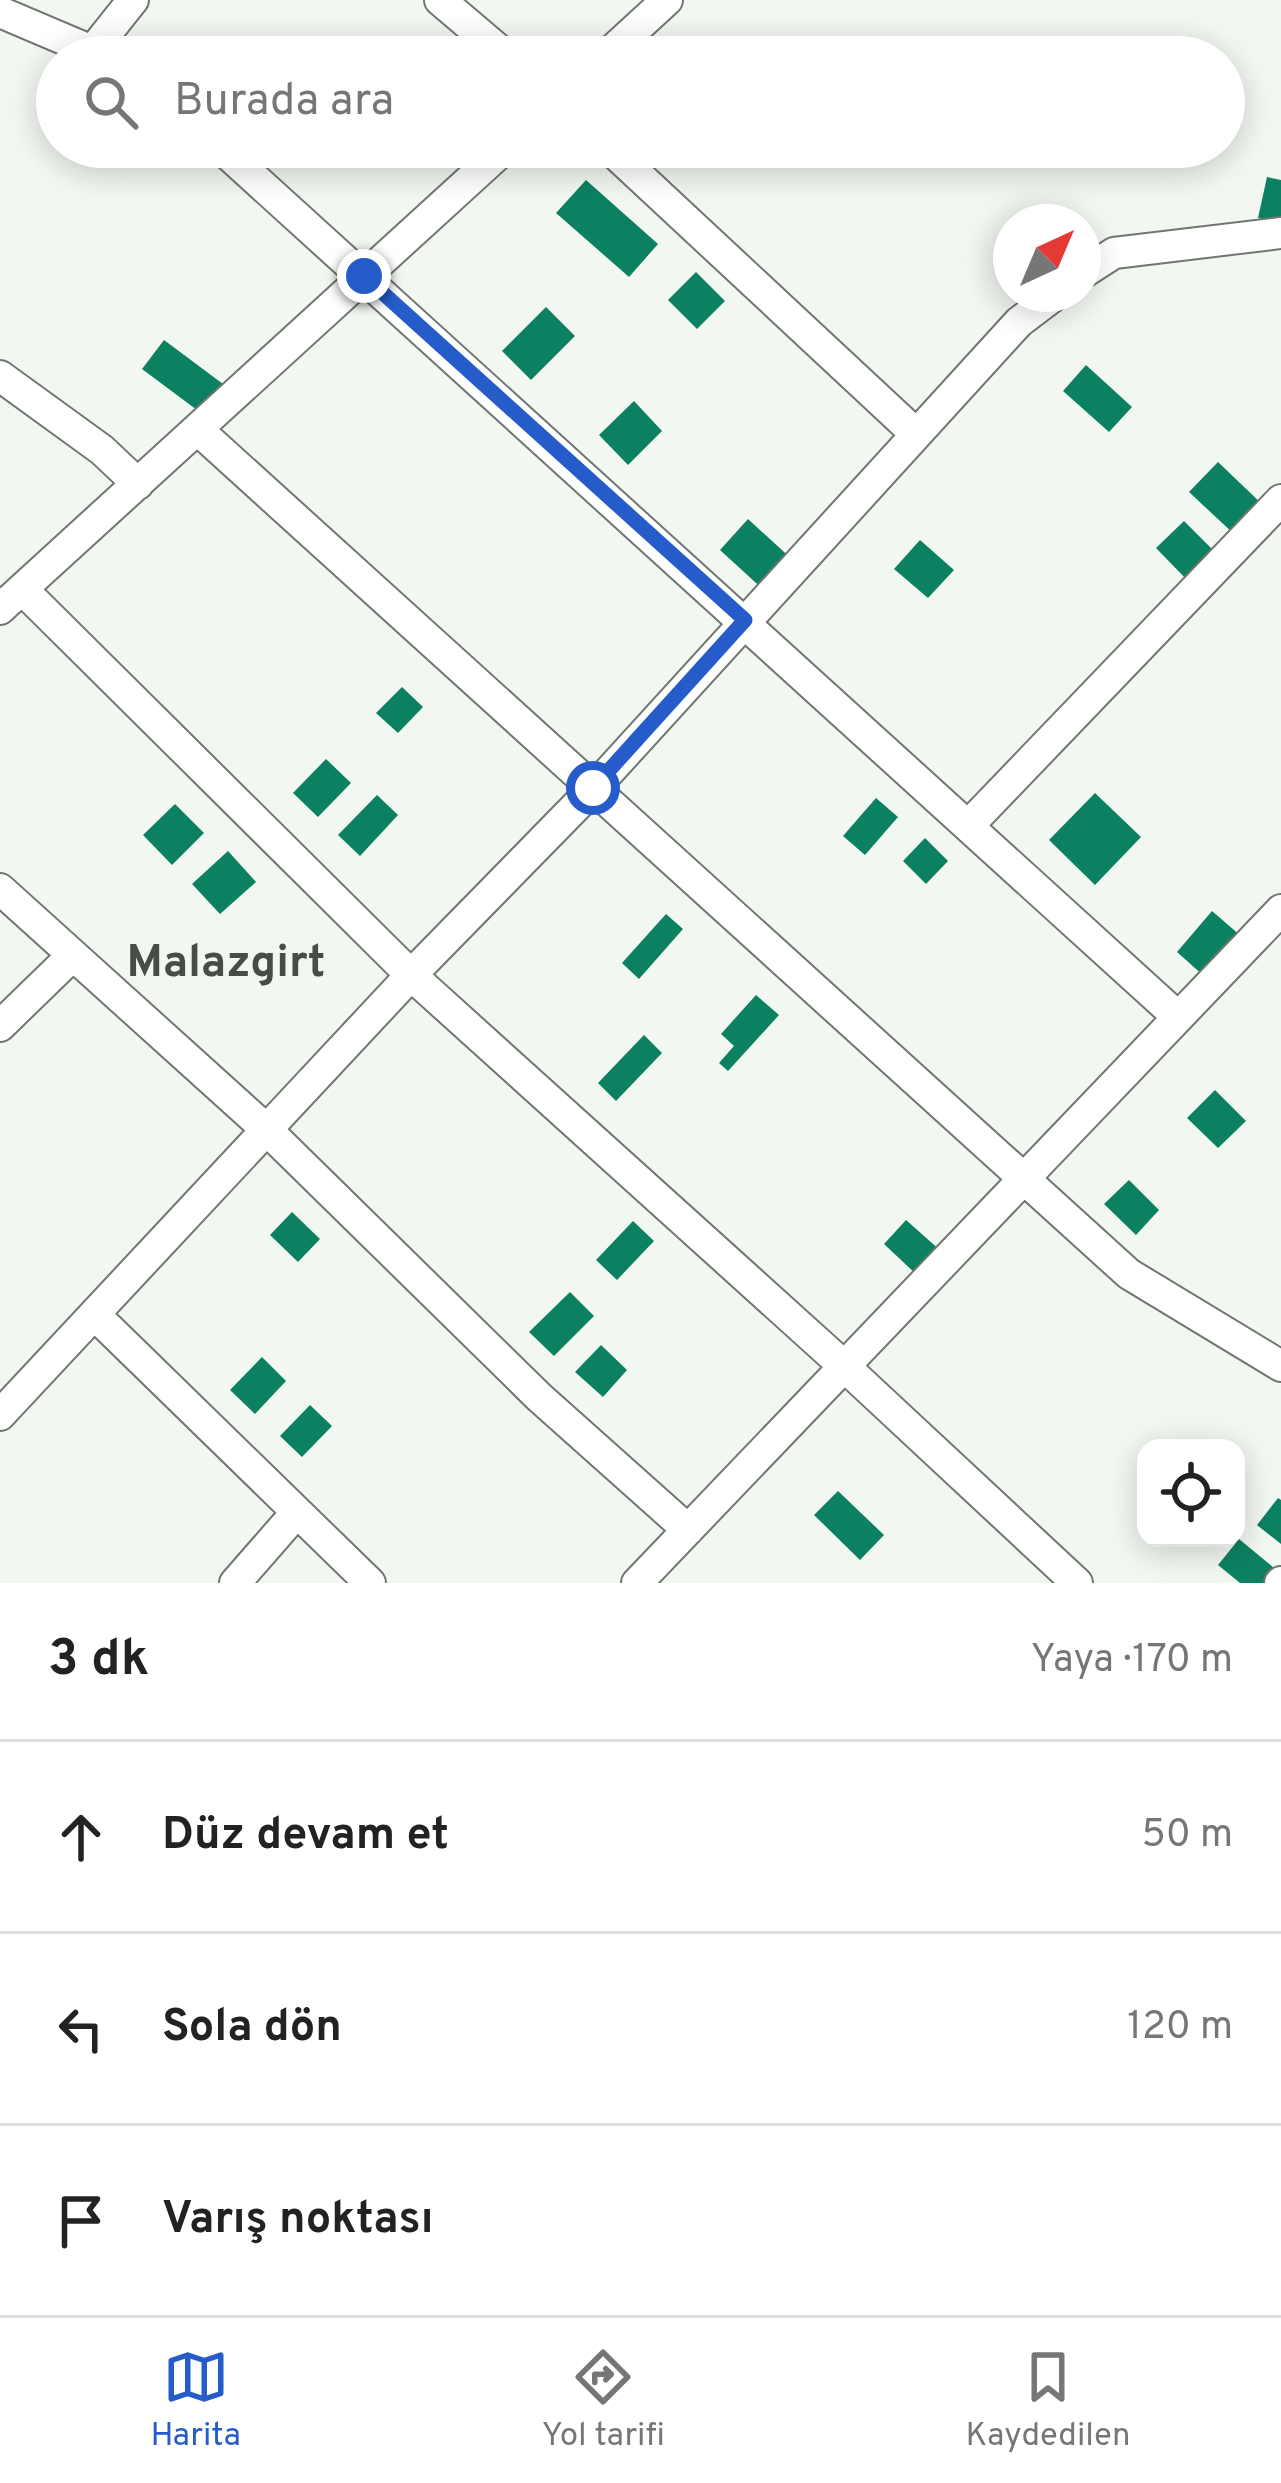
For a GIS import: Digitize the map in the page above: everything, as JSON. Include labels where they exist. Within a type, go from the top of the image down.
[{"type":"street","points":[[111,36],[133,0]]},
{"type":"street","points":[[440,0],[482,36]]},
{"type":"street","points":[[628,36],[667,0]]},
{"type":"street","points":[[0,12],[59,36]]},
{"type":"street","points":[[243,168],[1178,1017]]},
{"type":"street","points":[[483,168],[11,599],[411,975],[1077,1583]]},
{"type":"street","points":[[631,168],[916,434]]},
{"type":"street","points":[[1101,261],[1114,253],[1281,233]]},
{"type":"street","points":[[0,1415],[411,975],[593,788],[1032,312]]},
{"type":"street","points":[[0,376],[102,450],[138,484]]},
{"type":"street","points":[[198,430],[1129,1274],[1281,1366]]},
{"type":"street","points":[[968,826],[1281,500]]},
{"type":"street","points":[[0,889],[268,1131],[539,1396],[688,1530]]},
{"type":"street","points":[[637,1583],[1281,910]]},
{"type":"street","points":[[0,1026],[73,955]]},
{"type":"street","points":[[95,1315],[370,1583]]},
{"type":"street","points":[[235,1583],[297,1512]]},
{"type":"building","points":[[1267,177],[1281,180],[1281,224],[1258,218]]},
{"type":"building","points":[[586,180],[658,244],[629,277],[556,213]]},
{"type":"building","points":[[696,272],[725,301],[697,329],[668,300]]},
{"type":"building","points":[[546,307],[575,336],[531,380],[502,351]]},
{"type":"building","points":[[164,340],[223,384],[201,413],[142,369]]},
{"type":"building","points":[[1086,365],[1132,407],[1109,432],[1063,391]]},
{"type":"building","points":[[634,401],[662,431],[628,465],[599,435]]},
{"type":"building","points":[[1218,462],[1263,505],[1235,535],[1189,492]]},
{"type":"building","points":[[748,519],[795,562],[767,593],[720,550]]},
{"type":"building","points":[[1184,521],[1218,555],[1190,583],[1156,548]]},
{"type":"building","points":[[920,540],[954,570],[928,598],[894,569]]},
{"type":"building","points":[[402,687],[423,707],[398,733],[376,713]]},
{"type":"building","points":[[326,759],[351,783],[318,817],[293,793]]},
{"type":"building","points":[[1095,793],[1141,837],[1095,885],[1049,840]]},
{"type":"building","points":[[377,795],[398,815],[360,856],[338,835]]},
{"type":"building","points":[[876,798],[898,817],[865,855],[843,836]]},
{"type":"building","points":[[175,804],[204,833],[172,865],[143,835]]},
{"type":"building","points":[[925,838],[948,861],[926,884],[903,861]]},
{"type":"building","points":[[228,851],[256,882],[220,914],[192,884]]},
{"type":"building","points":[[1212,911],[1241,936],[1205,977],[1177,952]]},
{"type":"building","points":[[666,914],[683,929],[639,979],[622,963]]},
{"type":"building","points":[[756,995],[779,1015],[728,1071],[719,1063],[734,1046],[721,1034]]},
{"type":"building","points":[[644,1035],[662,1053],[616,1101],[598,1083]]},
{"type":"building","points":[[1215,1090],[1246,1121],[1218,1148],[1187,1118]]},
{"type":"building","points":[[1129,1180],[1159,1210],[1136,1235],[1104,1204]]},
{"type":"building","points":[[292,1212],[320,1239],[298,1262],[270,1235]]},
{"type":"building","points":[[906,1220],[941,1251],[918,1276],[884,1244]]},
{"type":"building","points":[[633,1221],[654,1241],[617,1280],[596,1260]]},
{"type":"building","points":[[570,1292],[594,1316],[554,1356],[529,1332]]},
{"type":"building","points":[[601,1345],[627,1370],[603,1397],[575,1372]]},
{"type":"building","points":[[262,1357],[286,1381],[255,1414],[230,1390]]},
{"type":"building","points":[[310,1405],[332,1426],[302,1457],[280,1436]]},
{"type":"building","points":[[838,1491],[884,1535],[860,1560],[814,1515]]},
{"type":"building","points":[[1281,1500],[1281,1544],[1257,1525]]},
{"type":"building","points":[[1245,1544],[1280,1573],[1272,1583],[1240,1583],[1218,1565],[1233,1547]]},
{"type":"district","name":"Malazgirt","points":[[226,960]]},
{"type":"route","points":[[364,276],[745,620],[593,788]]}]
